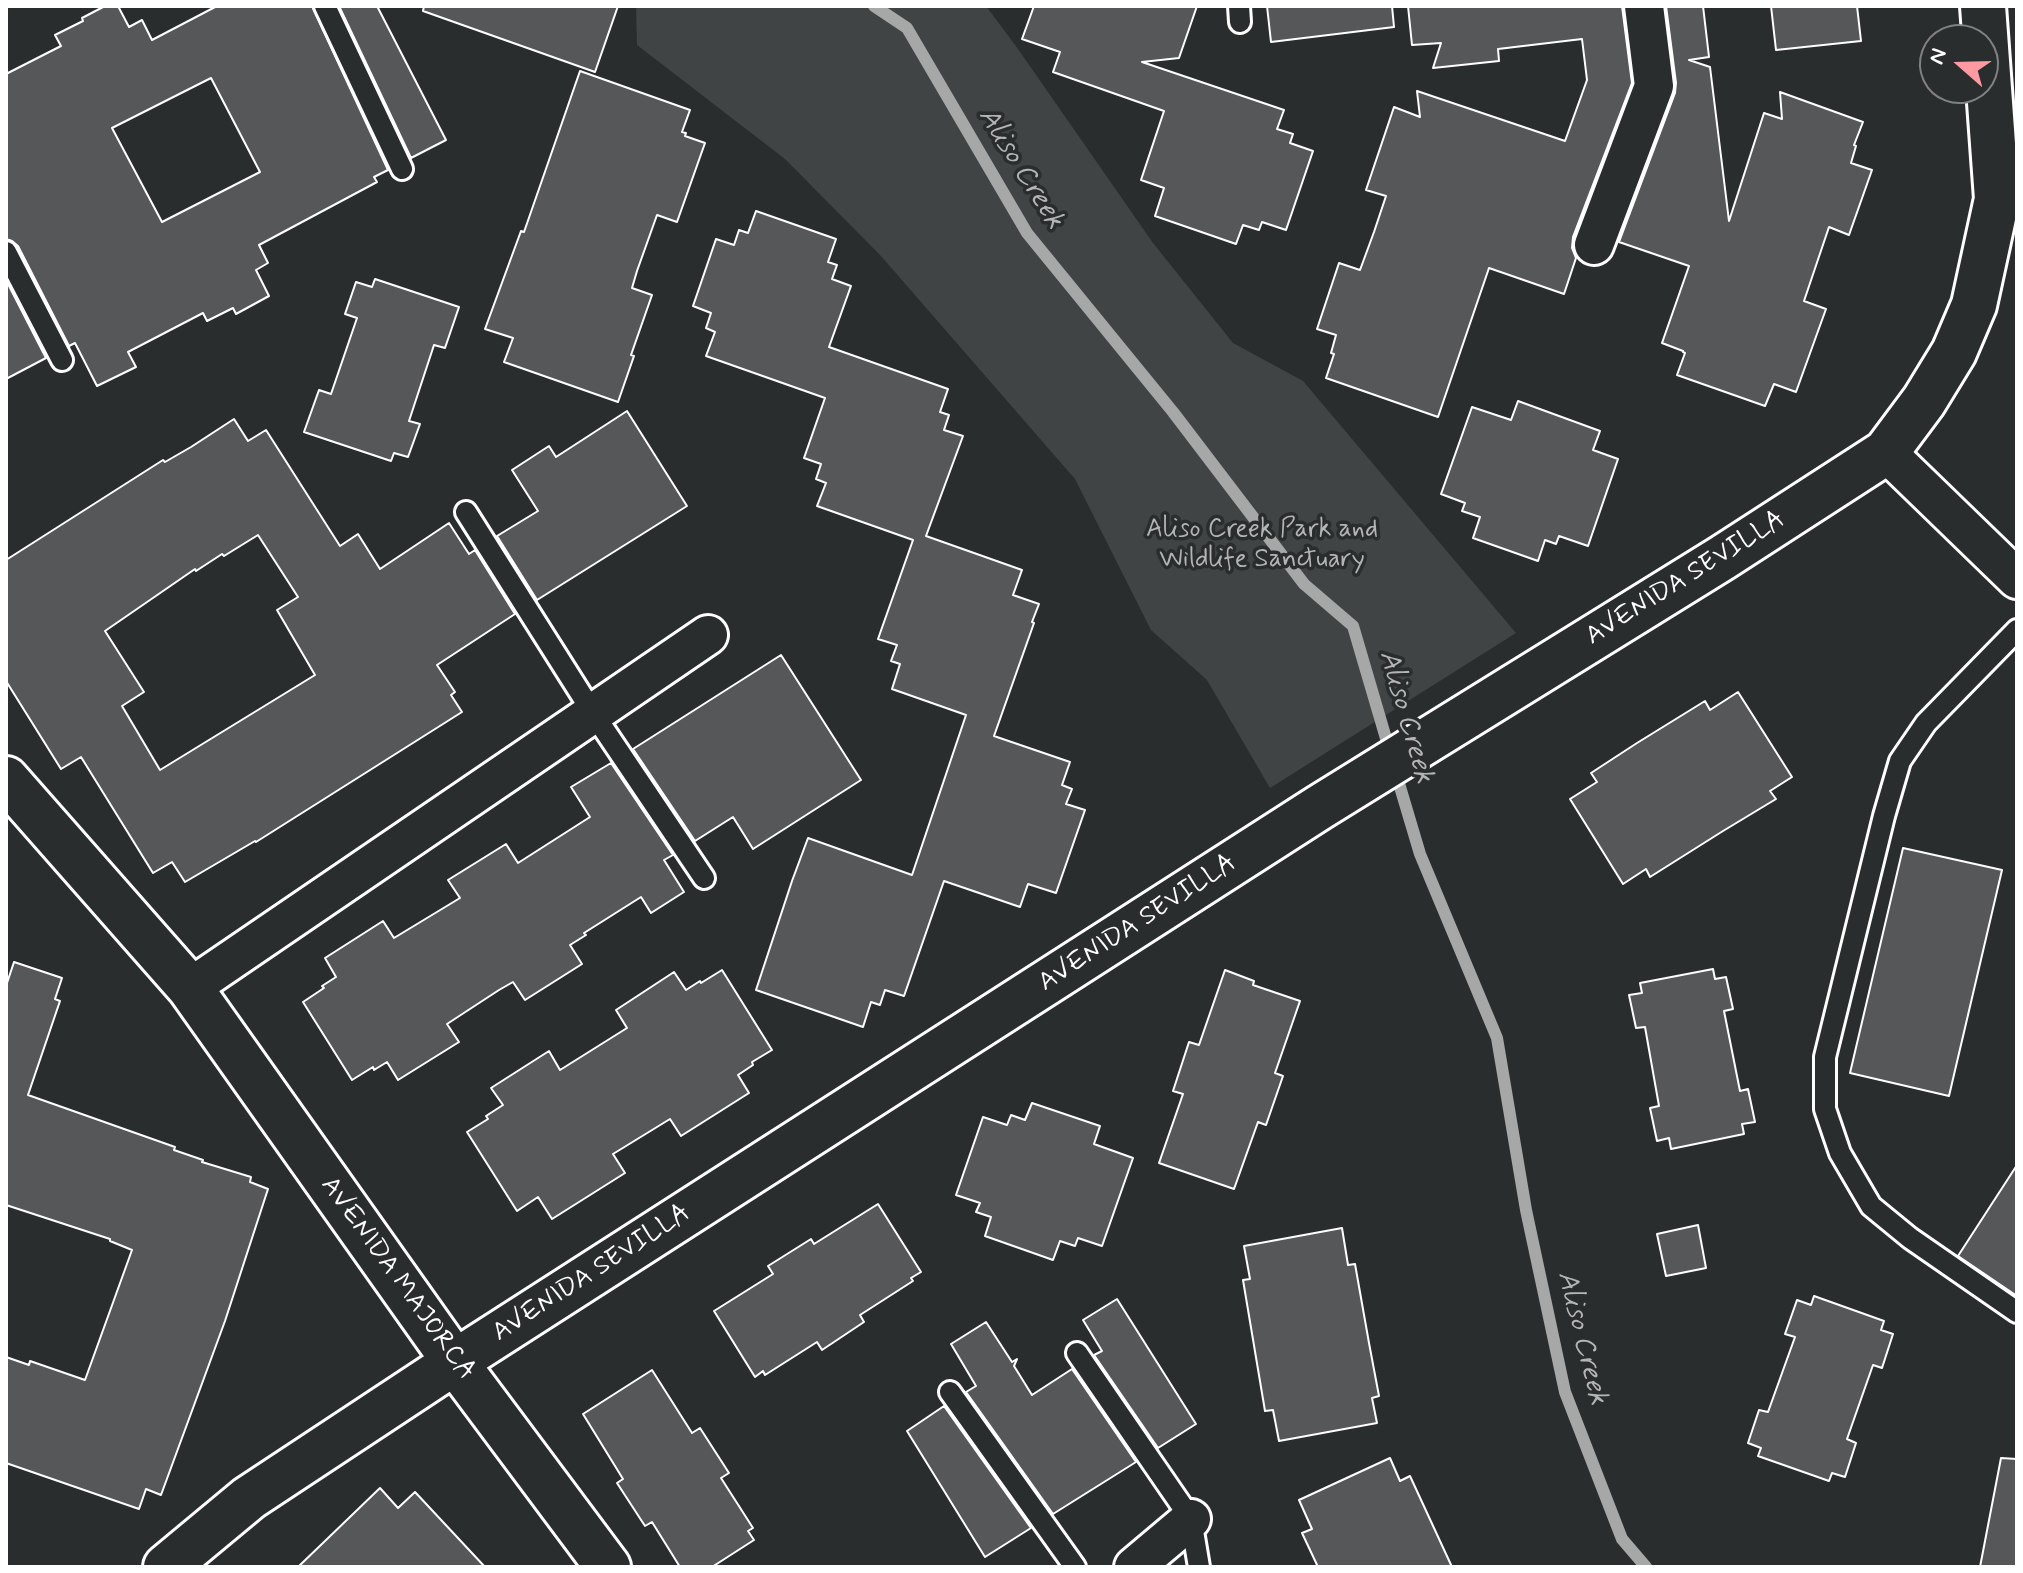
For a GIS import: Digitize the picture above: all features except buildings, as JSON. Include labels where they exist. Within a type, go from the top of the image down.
[{"type":"street","points":[[1594,245],[1654,86],[1644,6]]},
{"type":"street","name":"AVENIDA SEVILLA","points":[[166,1567],[249,1498],[455,1362],[1350,788],[1722,558],[1886,452],[1924,401],[1954,352],[1974,305],[2007,197],[1983,6]]},
{"type":"street","points":[[1886,452],[2017,579]]},
{"type":"street","points":[[190,988],[708,635]]},
{"type":"street","name":"AVENIDA MAJORCA","points":[[6,779],[190,988],[455,1362],[608,1567]]},
{"type":"street","points":[[1134,1567],[1191,1519]]},
{"type":"lane","points":[[325,6],[402,169]]},
{"type":"lane","points":[[6,252],[62,360]]},
{"type":"lane","points":[[466,512],[593,713],[704,878]]},
{"type":"lane","points":[[2017,630],[1926,723],[1900,761],[1825,1057],[1825,1109],[1840,1153],[1871,1206],[1910,1238],[2017,1312]]},
{"type":"lane","points":[[1077,1353],[1191,1519],[1199,1567]]},
{"type":"lane","points":[[950,1392],[1075,1567]]},
{"type":"green space","name":"Aliso Creek Park and Wildlife Sanctuary","points":[[636,6],[986,6],[1153,243],[1233,343],[1303,381],[1516,633],[1270,788],[1207,680],[1151,630],[1075,479],[881,256],[785,159],[637,45]]},
{"type":"waterway","name":"Aliso Creek","points":[[874,6],[907,28],[1027,233],[1173,412],[1304,584],[1353,626],[1390,752]]},
{"type":"waterway","name":"Aliso Creek","points":[[1395,770],[1420,854],[1497,1038],[1526,1210],[1565,1392],[1622,1539],[1646,1567]]}]
